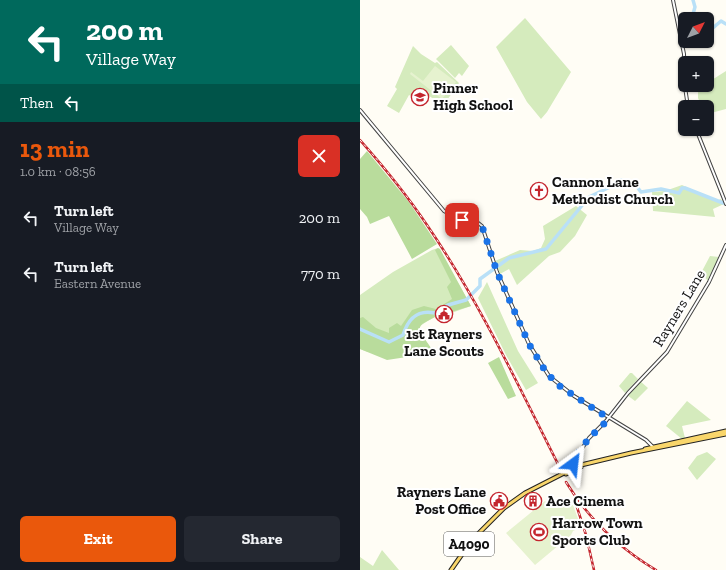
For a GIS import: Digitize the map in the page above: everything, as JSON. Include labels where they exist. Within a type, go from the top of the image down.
[{"type":"main road","name":"A4090","points":[[647,450],[653,447],[726,433]]},
{"type":"main road","name":"A4090","points":[[451,570],[472,540],[504,508],[526,493],[565,473],[586,464],[726,433]]},
{"type":"main road","name":"A4090","points":[[565,473],[577,468]]},
{"type":"street","points":[[673,0],[683,48],[687,100]]},
{"type":"street","points":[[360,110],[444,210],[458,218],[477,222],[482,226],[496,268],[529,344],[549,376],[574,396],[647,441],[653,447]]},
{"type":"street","points":[[699,136],[726,204]]},
{"type":"street","name":"Rayners Lane","points":[[565,473],[589,438],[606,421],[628,392],[667,352],[706,288],[726,244]]},
{"type":"street","points":[[604,415],[606,421],[612,419]]},
{"type":"street","points":[[611,415],[612,419]]},
{"type":"street","points":[[647,441],[647,450]]},
{"type":"street","points":[[573,460],[573,465],[577,468]]},
{"type":"green space","points":[[525,18],[571,72],[547,112],[541,119],[527,102],[496,47]]},
{"type":"green space","points":[[451,45],[469,66],[462,76],[459,73],[455,78],[436,59]]},
{"type":"green space","points":[[413,46],[421,54],[435,63],[437,62],[459,83],[443,106],[428,95],[429,93],[422,89],[420,91],[417,89],[411,96],[409,95],[399,113],[387,106],[397,89],[395,87]]},
{"type":"green space","points":[[435,66],[456,82],[442,99],[410,74],[411,72],[423,81]]},
{"type":"green space","points":[[726,71],[726,109],[714,112],[714,100],[699,100],[698,92],[714,92],[714,79]]},
{"type":"green space","points":[[367,151],[409,202],[437,244],[412,259],[389,216],[370,224],[367,217],[360,209],[360,159]]},
{"type":"green space","points":[[682,185],[716,201],[721,199],[724,204],[713,209],[715,217],[653,211],[652,192],[665,191]]},
{"type":"green space","points":[[576,206],[587,215],[575,236],[560,252],[549,256],[517,285],[509,269],[500,274],[495,261],[520,250],[533,251],[541,248],[545,239],[543,226]]},
{"type":"green space","points":[[438,248],[471,306],[443,316],[440,314],[422,324],[420,327],[421,334],[431,348],[420,354],[368,352],[360,349],[360,295],[393,272]]},
{"type":"green space","points":[[438,248],[440,249],[471,306],[451,312],[449,309],[441,311],[438,308],[452,299],[447,287],[451,282],[435,250]]},
{"type":"green space","points":[[710,256],[719,257],[708,281],[701,273]]},
{"type":"green space","points":[[487,282],[518,351],[538,383],[526,390],[506,355],[478,298]]},
{"type":"green space","points":[[424,306],[436,309],[440,314],[420,326],[422,334],[431,348],[420,355],[387,360],[360,349],[360,318],[363,317],[376,328],[389,333],[389,328],[397,323],[401,326],[412,310]]},
{"type":"green space","points":[[499,357],[516,396],[508,399],[488,363]]},
{"type":"green space","points":[[630,373],[638,379],[625,393],[619,386]]},
{"type":"green space","points":[[640,381],[648,388],[635,401],[627,395]]},
{"type":"green space","points":[[687,401],[711,420],[682,426],[685,438],[682,439],[666,426]]},
{"type":"green space","points":[[707,452],[716,459],[697,480],[688,468],[697,456]]},
{"type":"green space","name":"Harrow Town Sports Club","points":[[545,501],[551,506],[555,507],[573,505],[581,527],[573,531],[571,535],[535,565],[506,533]]},
{"type":"green space","points":[[382,550],[399,570],[360,570],[360,557],[373,566]]},
{"type":"waterway","points":[[693,0],[695,7],[694,12]]},
{"type":"waterway","points":[[714,27],[721,21],[726,24]]},
{"type":"waterway","points":[[360,329],[389,342],[403,335],[405,329],[414,316],[423,312],[435,313],[448,305],[466,300],[480,286],[480,279],[509,258],[546,249],[589,197],[621,180],[634,183],[641,192],[661,189],[679,193],[682,188],[685,188],[723,203]]},
{"type":"railway","points":[[360,140],[403,192],[464,283],[513,374],[559,466]]},
{"type":"railway","points":[[566,482],[584,508],[605,531],[629,552],[656,570]]},
{"type":"railway","points":[[575,501],[586,535],[594,570]]},
{"type":"place","name":"Pinner High School","points":[[420,97]]},
{"type":"place","name":"Cannon Lane Methodist Church","points":[[539,191]]},
{"type":"place","name":"1st Rayners Lane Scouts","points":[[444,314]]},
{"type":"place","name":"Rayners Lane Post Office","points":[[499,501]]},
{"type":"place","name":"Ace Cinema","points":[[533,501]]},
{"type":"place","name":"Harrow Town Sports Club","points":[[539,532]]},
{"type":"route","points":[[462,220],[477,222],[482,226],[497,272],[529,344],[549,376],[558,385],[605,416],[606,422],[585,443],[573,460],[573,464]]}]
